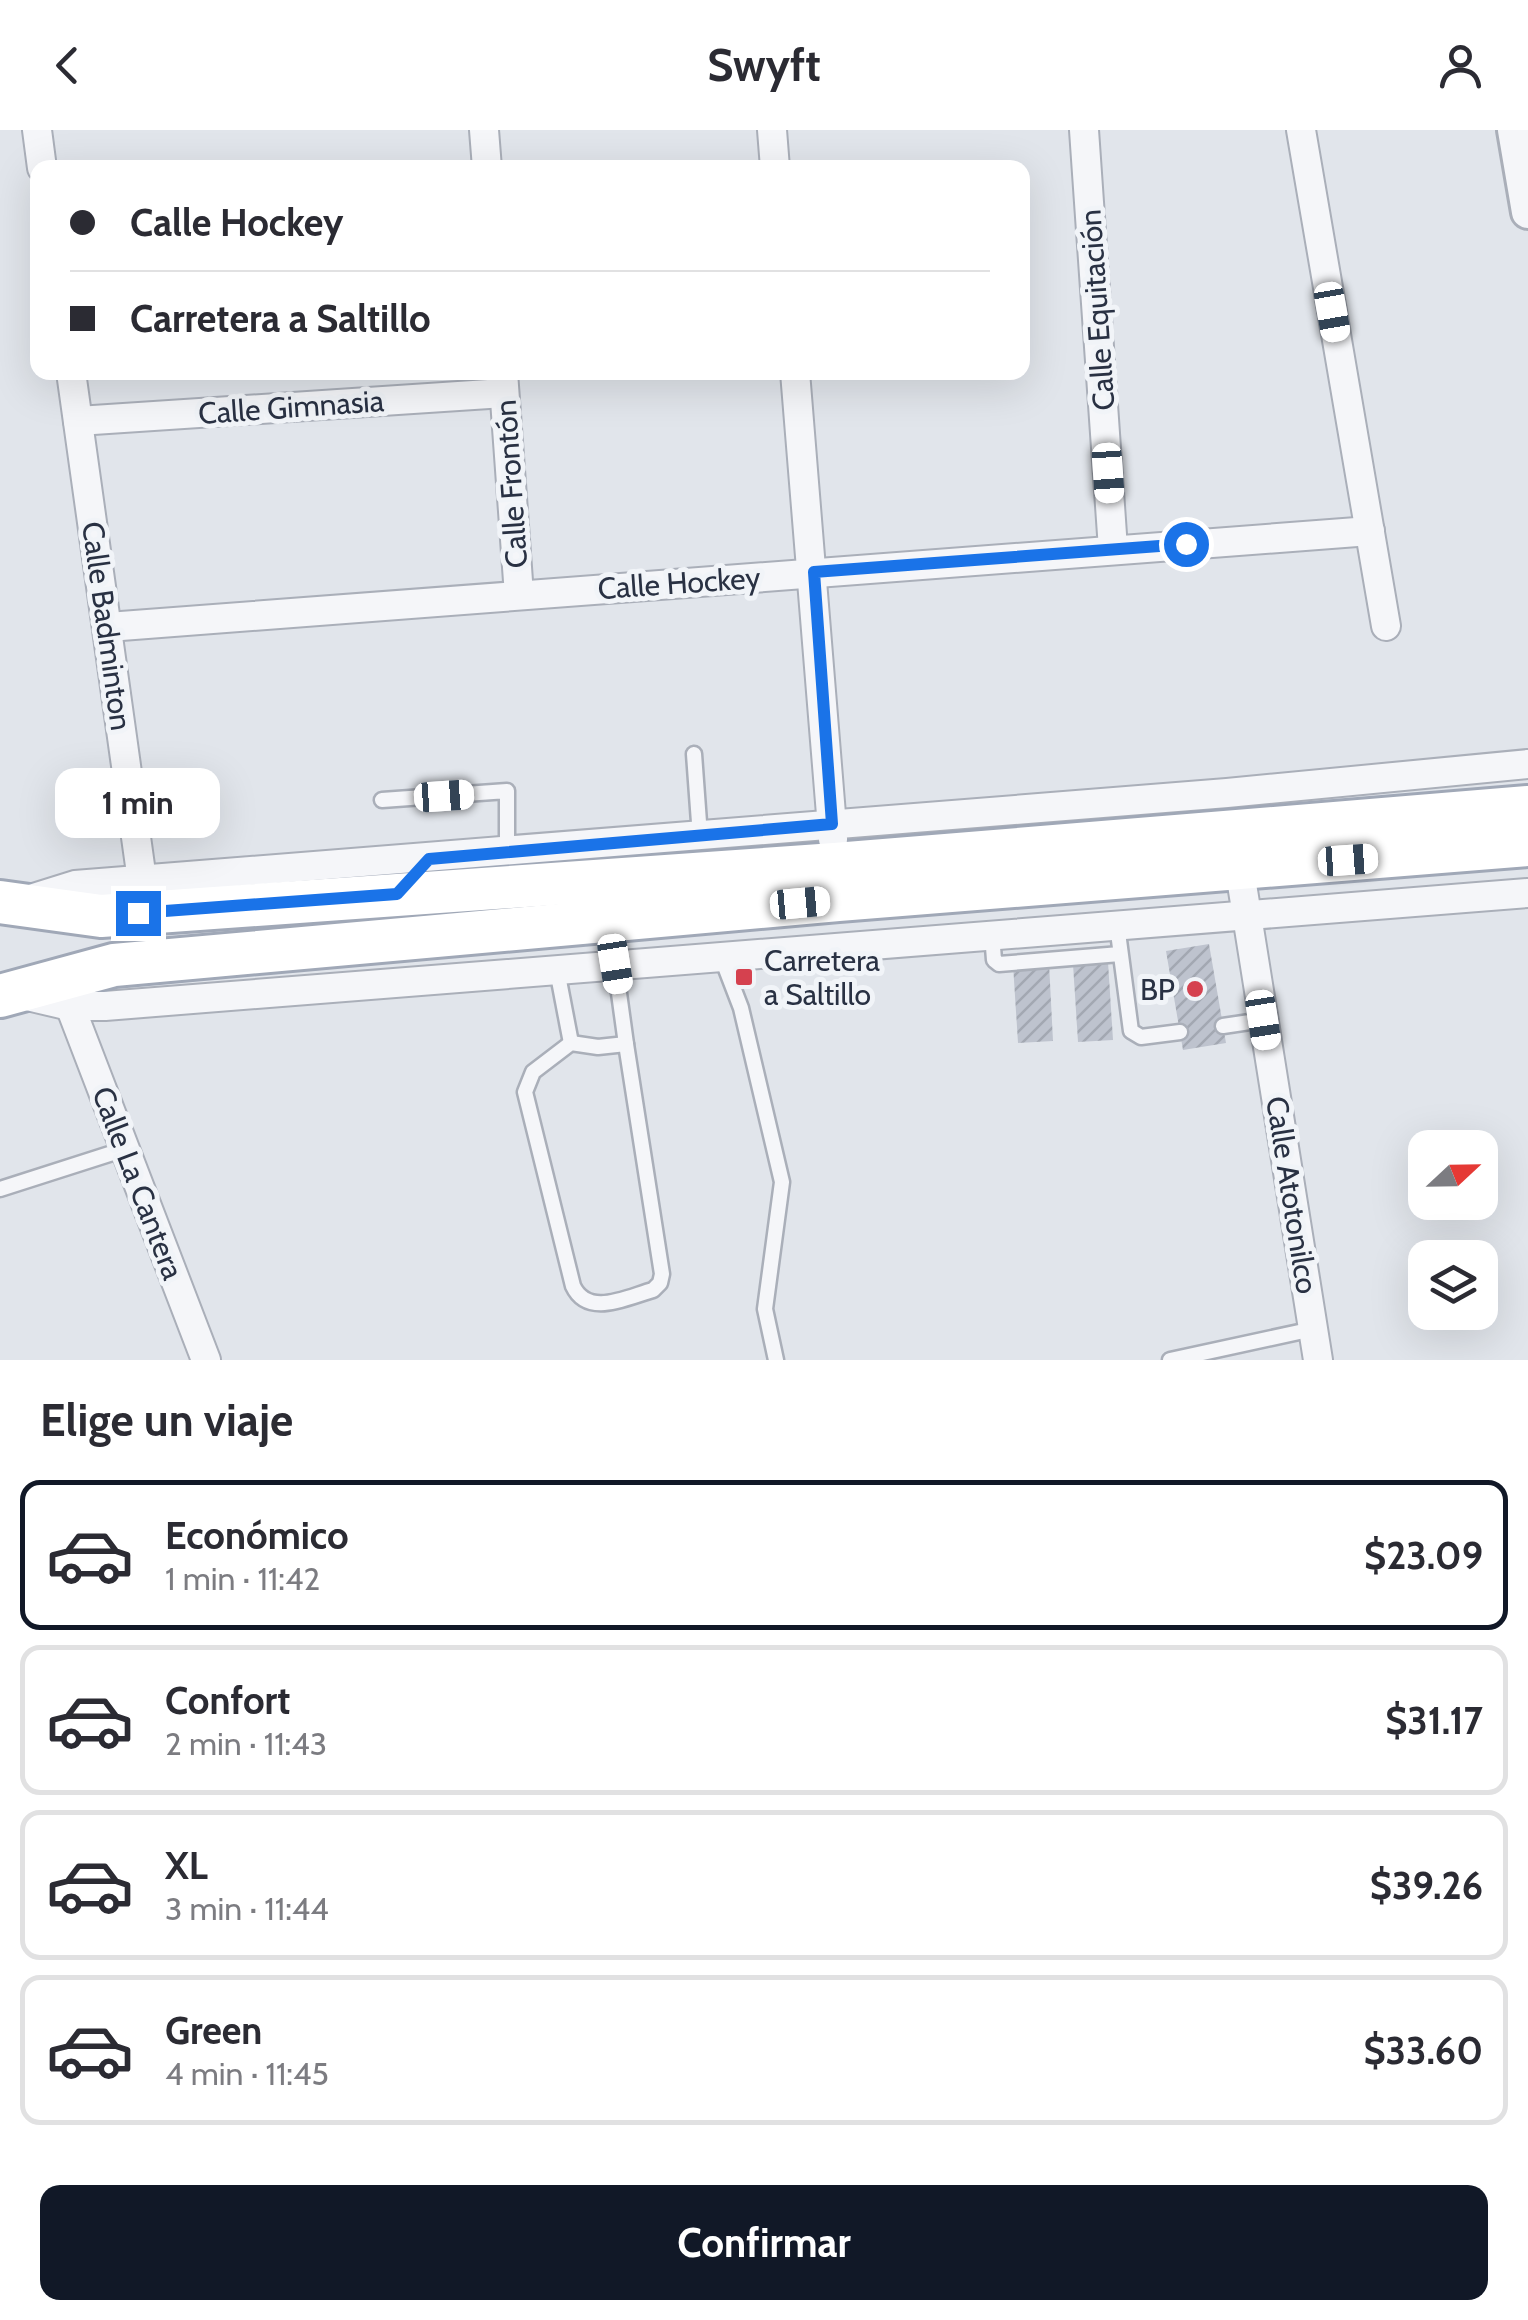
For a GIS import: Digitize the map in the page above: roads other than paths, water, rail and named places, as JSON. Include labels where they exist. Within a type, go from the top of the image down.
[{"type":"main road","points":[[6,904],[101,916],[835,863],[1528,807]]},
{"type":"main road","points":[[1233,831],[1528,845]]},
{"type":"main road","points":[[397,894],[429,859]]},
{"type":"main road","points":[[6,994],[114,966],[835,863]]},
{"type":"street","points":[[37,130],[41,160]]},
{"type":"street","points":[[484,130],[486,160]]},
{"type":"street","points":[[772,130],[774,160]]},
{"type":"street","name":"Calle Equitación","points":[[1084,130],[1113,549]]},
{"type":"street","points":[[1301,130],[1386,626]]},
{"type":"street","points":[[1514,130],[1528,212]]},
{"type":"street","name":"Calle Badminton","points":[[72,380],[142,880]]},
{"type":"street","points":[[796,380],[841,945]]},
{"type":"street","name":"Calle Gimnasia","points":[[78,421],[503,383]]},
{"type":"street","name":"Calle Frontón","points":[[503,383],[519,595]]},
{"type":"street","name":"Calle Hockey","points":[[108,627],[1370,531]]},
{"type":"street","points":[[6,904],[75,886],[700,836],[835,863],[1233,831],[1528,764]]},
{"type":"street","name":"Calle Atotonilco","points":[[1233,831],[1318,1360]]},
{"type":"street","points":[[6,994],[70,1006],[1528,893]]},
{"type":"street","name":"Calle La Cantera","points":[[70,1006],[206,1360]]},
{"type":"lane","points":[[694,754],[700,836]]},
{"type":"lane","points":[[382,800],[507,791],[507,852]]},
{"type":"lane","points":[[1117,925],[1130,1031],[1141,1037],[1180,1032]]},
{"type":"lane","points":[[992,934],[994,960],[999,964],[1120,954]]},
{"type":"lane","points":[[721,955],[741,1008],[782,1182],[765,1309],[776,1360]]},
{"type":"lane","points":[[615,964],[662,1279],[654,1290],[593,1305],[578,1298],[573,1286],[525,1092],[533,1072],[571,1043],[626,1044]]},
{"type":"lane","points":[[557,969],[571,1043]]},
{"type":"lane","points":[[1223,1026],[1263,1020]]},
{"type":"lane","points":[[0,1189],[125,1149]]},
{"type":"lane","points":[[1170,1360],[1313,1329]]},
{"type":"place","name":"Carretera a Saltillo","points":[[744,977]]},
{"type":"place","name":"BP","points":[[1195,989]]}]
